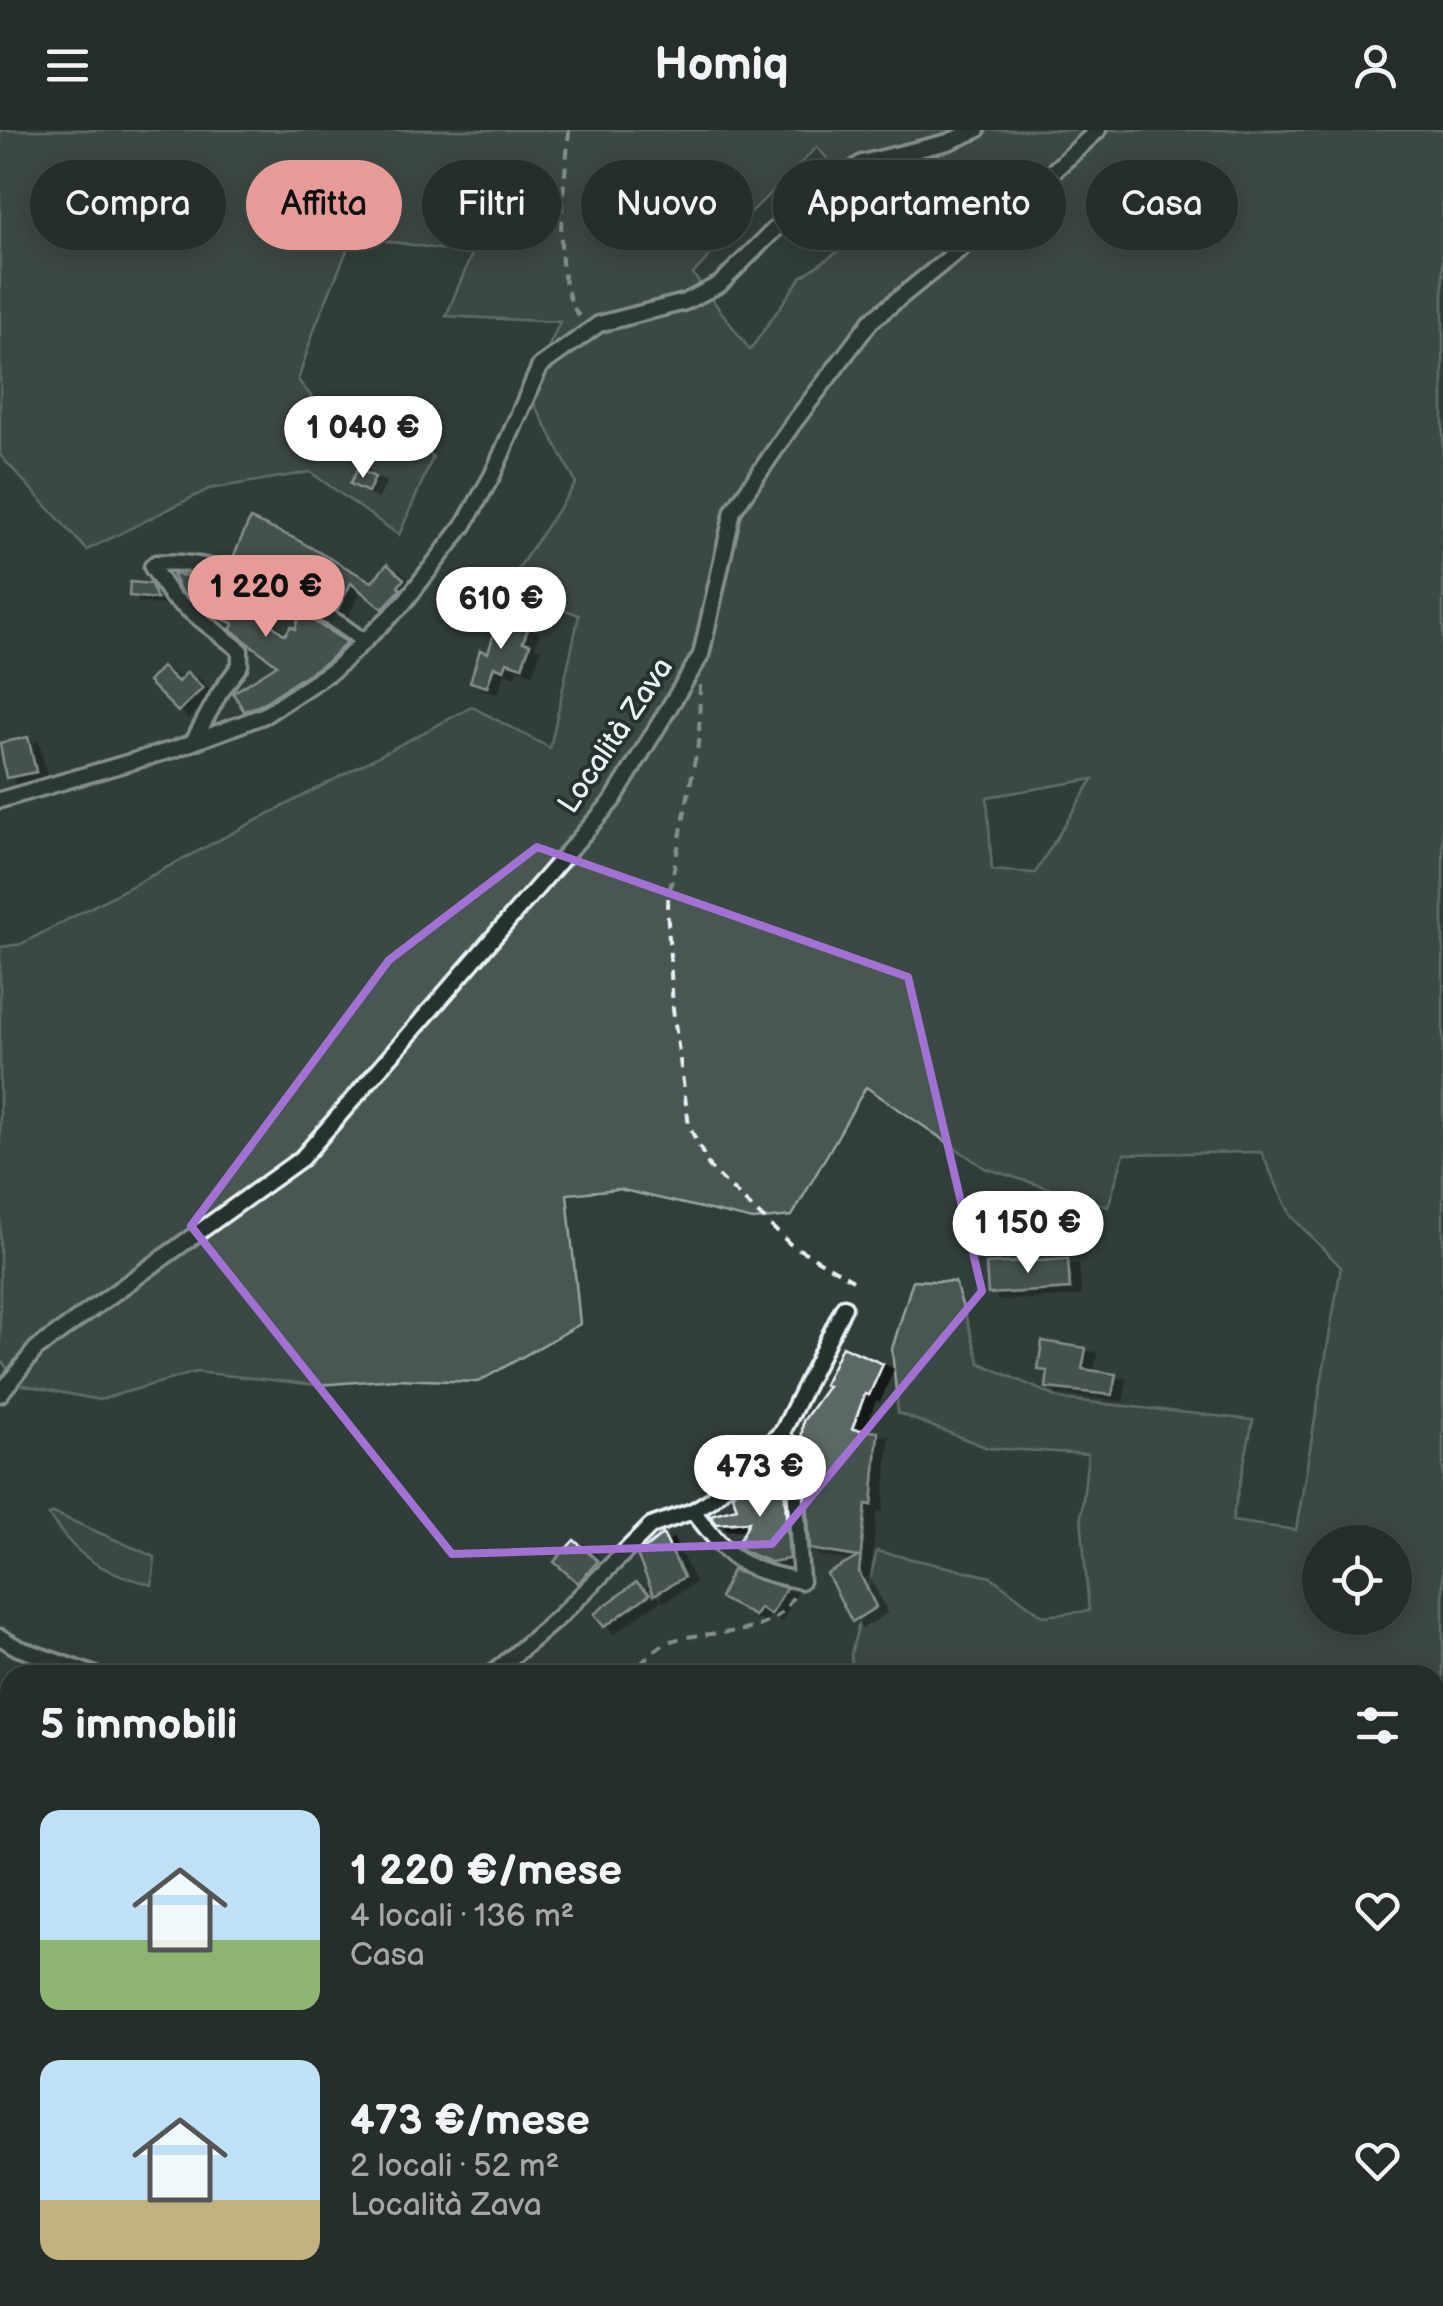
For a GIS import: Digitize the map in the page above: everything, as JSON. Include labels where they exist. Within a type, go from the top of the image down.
[{"type":"street","points":[[0,800],[193,742],[265,715],[336,668],[403,604],[464,525],[492,476],[540,366],[599,324],[685,302],[720,284],[783,221],[862,163],[948,142],[977,130]]},
{"type":"street","name":"Località Zava","points":[[0,1394],[36,1348],[302,1158],[613,800],[701,655],[733,511],[792,425],[871,321],[1033,190],[1098,130]]},
{"type":"street","points":[[193,742],[219,694],[240,666],[240,650],[172,598],[152,568],[156,562],[183,560],[283,594],[340,624],[364,642]]},
{"type":"street","points":[[503,1665],[560,1616],[650,1526],[693,1511],[711,1500],[784,1430],[844,1307]]},
{"type":"street","points":[[693,1511],[730,1557],[756,1572],[801,1582],[795,1483],[784,1430]]},
{"type":"street","points":[[0,1637],[18,1648],[66,1665]]},
{"type":"path","points":[[569,130],[561,212],[564,264],[572,302],[590,330]]},
{"type":"path","points":[[701,655],[699,739],[667,905],[673,1008],[689,1126],[710,1168],[790,1244],[853,1280]]},
{"type":"path","points":[[640,1665],[668,1642],[758,1628],[780,1616],[801,1582]]},
{"type":"highlighted area","points":[[537,847],[908,977],[982,1291],[772,1544],[452,1554],[191,1226],[389,960]]},
{"type":"shaded area","points":[[0,130],[1443,130],[1443,1665],[852,1665],[877,1551],[991,1577],[1043,1616],[1089,1611],[1081,1517],[1088,1454],[988,1448],[898,1413],[892,1349],[913,1280],[955,1282],[980,1363],[1061,1399],[1253,1420],[1232,1521],[1296,1530],[1341,1267],[1291,1216],[1261,1152],[1124,1154],[1108,1207],[985,1168],[866,1087],[792,1216],[753,1220],[619,1189],[567,1194],[580,1324],[478,1382],[395,1379],[318,1385],[196,1372],[99,1400],[19,1384],[0,1359],[0,947],[21,944],[472,707],[550,748],[579,615],[505,588],[576,483],[528,392],[560,322],[446,316],[472,254],[446,250],[561,250],[561,160],[422,160],[422,246],[402,243],[402,160],[246,160],[246,250],[347,250],[298,380],[332,422],[371,401],[433,457],[399,535],[310,472],[209,489],[87,550],[0,455]],"holes":[[[1093,779],[1035,873],[992,870],[987,797]]]},
{"type":"shaded area","points":[[54,1513],[155,1557],[152,1585],[94,1563],[73,1546],[52,1520],[49,1515]]},
{"type":"building","points":[[358,469],[375,477],[368,492],[350,484]]},
{"type":"building","points":[[250,519],[294,538],[372,582],[387,564],[404,579],[398,587],[401,589],[382,609],[351,583],[337,610],[298,588],[231,562]]},
{"type":"building","points":[[172,574],[212,579],[285,635],[291,626],[295,629],[300,613],[347,642],[329,660],[260,705],[244,711],[233,693],[277,665],[230,629],[234,624],[207,611],[180,590]]},
{"type":"building","points":[[130,582],[151,584],[157,599],[129,596]]},
{"type":"building","points":[[498,620],[528,628],[523,642],[530,644],[522,667],[507,662],[504,670],[494,666],[487,687],[470,682],[480,650],[488,653]]},
{"type":"building","points":[[162,667],[178,682],[187,672],[203,688],[178,712],[148,682]]},
{"type":"building","points":[[28,737],[36,772],[6,778],[0,743]]},
{"type":"building","points":[[1068,1259],[1070,1289],[988,1294],[986,1264]]},
{"type":"building","points":[[1042,1341],[1086,1348],[1082,1369],[1116,1374],[1112,1395],[1046,1388],[1048,1371],[1038,1370]]},
{"type":"building","points":[[842,1346],[883,1364],[869,1395],[865,1394],[852,1429],[878,1432],[872,1505],[866,1504],[859,1572],[876,1607],[852,1622],[827,1574],[858,1557],[810,1549],[806,1482],[800,1455],[803,1421],[828,1386],[824,1385]]},
{"type":"building","points":[[761,1471],[767,1489],[784,1485],[789,1559],[770,1562],[744,1551],[737,1545],[749,1522],[717,1524],[710,1515],[737,1508],[732,1494]]},
{"type":"building","points":[[663,1534],[684,1577],[654,1595],[637,1555]]},
{"type":"building","points":[[574,1540],[598,1561],[578,1583],[554,1562]]},
{"type":"building","points":[[732,1570],[786,1588],[771,1615],[760,1608],[755,1616],[720,1598]]},
{"type":"building","points":[[636,1582],[650,1594],[604,1627],[594,1614]]}]
